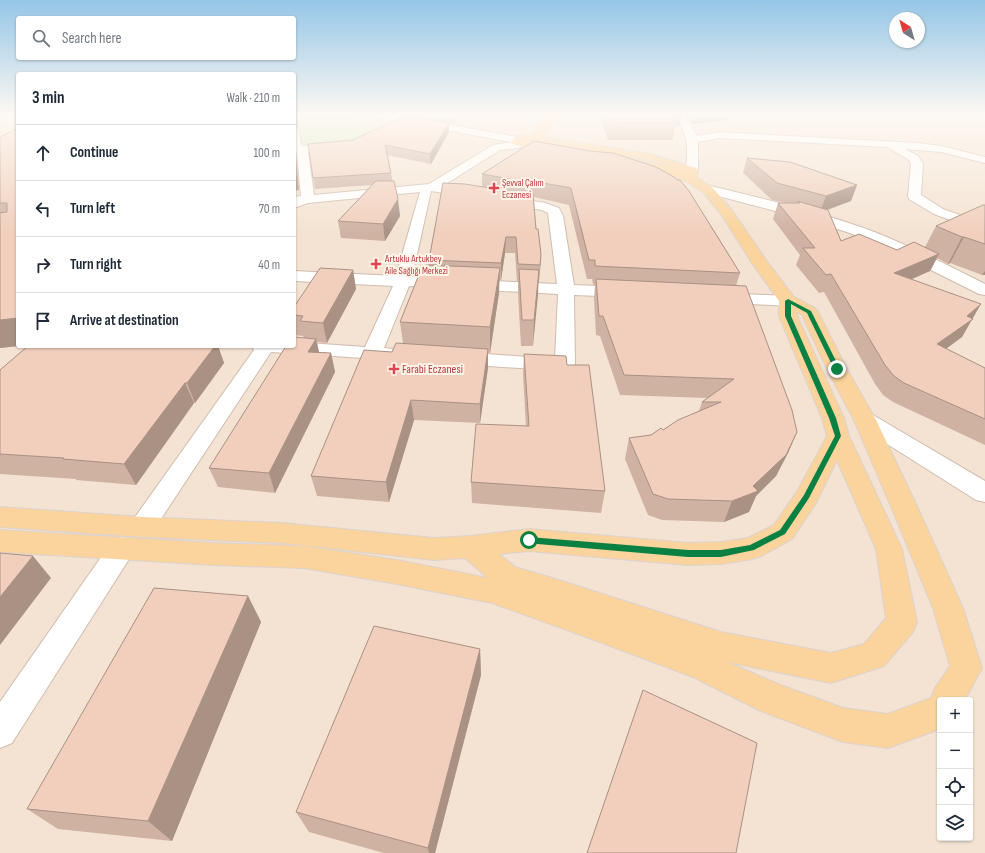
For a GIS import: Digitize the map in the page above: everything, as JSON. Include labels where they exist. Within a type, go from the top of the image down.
[{"type":"main road","points":[[624,154],[651,157],[691,175],[707,189],[726,212],[760,263],[788,301],[809,312],[837,369],[865,420],[948,608],[966,668],[949,697]]},
{"type":"main road","points":[[470,547],[507,577],[562,593],[721,646],[831,668],[872,656],[902,622],[889,549],[838,436],[833,418],[788,316],[788,301]]},
{"type":"main road","points":[[0,517],[142,527],[282,533],[434,549],[470,547],[529,540],[688,554],[721,553],[752,548],[783,532],[807,496],[838,436]]},
{"type":"main road","points":[[0,541],[214,554],[304,557],[397,572],[492,591],[591,625],[702,666],[773,699],[843,725],[888,731],[937,713]]},
{"type":"street","points":[[298,154],[308,199]]},
{"type":"street","points":[[372,353],[403,281],[428,187],[484,154]]},
{"type":"street","points":[[691,175],[693,154]]},
{"type":"street","points":[[906,154],[914,158],[916,164],[914,196],[922,203],[936,210],[985,229]]},
{"type":"street","points":[[960,154],[985,160]]},
{"type":"street","points":[[296,201],[428,187],[545,207],[554,211],[556,216],[566,289],[565,365],[441,357]]},
{"type":"street","points":[[707,189],[774,206],[854,230],[899,248],[985,290]]},
{"type":"street","points":[[296,203],[308,199]]},
{"type":"street","points":[[296,276],[644,293]]},
{"type":"street","points":[[707,297],[788,301]]},
{"type":"street","points":[[142,527],[265,348]]},
{"type":"street","points":[[296,348],[410,355]]},
{"type":"street","points":[[865,420],[985,493]]},
{"type":"street","points":[[0,731],[122,548]]},
{"type":"shaded area","points":[[0,154],[16,154],[16,348],[296,348],[296,154],[985,154],[985,853],[0,853]]},
{"type":"building","points":[[0,154],[16,154],[16,318],[0,320],[0,213],[7,212],[7,203],[0,203]]},
{"type":"building","points":[[309,154],[387,154],[391,173],[313,178]]},
{"type":"building","points":[[514,154],[615,154],[656,167],[677,180],[680,180],[689,191],[740,273],[595,266],[595,260],[589,260],[571,188],[482,174]]},
{"type":"building","points":[[747,158],[790,162],[857,185],[826,196],[777,183]]},
{"type":"building","points":[[376,181],[394,181],[398,199],[383,224],[338,221]]},
{"type":"building","points":[[443,183],[465,184],[533,195],[536,229],[538,229],[541,254],[540,265],[518,264],[516,237],[506,237],[501,263],[429,260]]},
{"type":"building","points":[[797,201],[828,210],[841,241],[859,234],[897,250],[914,242],[939,254],[894,273],[981,304],[967,316],[973,319],[937,344],[985,368],[985,419],[904,383],[894,376],[885,365],[831,274],[826,275],[803,248],[815,248],[778,203],[800,203]]},
{"type":"building","points":[[985,205],[985,244],[962,237],[936,226]]},
{"type":"building","points":[[426,265],[500,268],[490,327],[400,322],[422,267],[425,268]]},
{"type":"building","points":[[320,268],[353,270],[323,323],[300,321],[303,316],[296,315],[296,304]]},
{"type":"building","points":[[519,269],[539,270],[534,320],[522,320]]},
{"type":"building","points":[[596,279],[746,286],[792,410],[797,432],[786,455],[753,486],[758,491],[732,501],[668,499],[653,494],[629,438],[651,435],[661,428],[663,430],[678,420],[721,402],[702,402],[734,379],[624,375],[603,316],[599,316]]},
{"type":"building","points":[[296,337],[316,339],[308,352],[331,353],[269,473],[209,468],[285,348],[296,348]]},
{"type":"building","points":[[396,343],[488,349],[480,404],[411,400],[386,482],[311,476],[364,350],[392,352]]},
{"type":"building","points":[[26,348],[213,348],[124,464],[0,454],[0,370]]},
{"type":"building","points":[[524,354],[566,356],[567,365],[589,365],[605,491],[471,482],[476,424],[529,426]]},
{"type":"building","points":[[0,553],[33,556],[0,597]]},
{"type":"building","points":[[154,588],[248,596],[148,821],[27,809]]},
{"type":"building","points":[[374,626],[480,649],[428,848],[296,812]]},
{"type":"building","points":[[643,690],[757,743],[736,853],[587,853]]},
{"type":"place","name":"Şevval Çalım Eczanesi","points":[[494,188]]},
{"type":"place","name":"Artuklu Artukbey Aile Sağlığı Merkezi","points":[[376,264]]},
{"type":"place","name":"Farabi Eczanesi","points":[[394,369]]},
{"type":"route","points":[[529,540],[688,554],[721,553],[752,548],[783,532],[807,496],[838,436],[833,418],[788,316],[788,301],[809,312],[837,369]]}]
